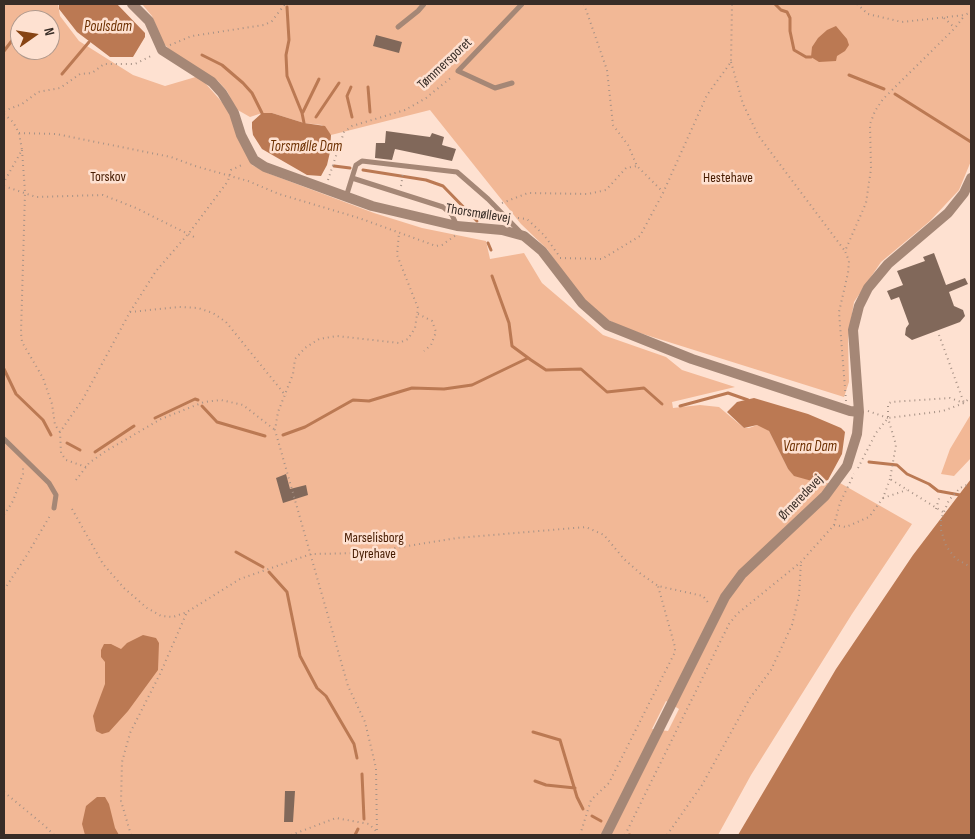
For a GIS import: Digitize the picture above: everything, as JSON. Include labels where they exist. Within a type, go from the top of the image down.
[{"type":"street","points":[[132,4],[149,21],[162,50],[212,82],[222,93],[234,113],[241,134],[254,160]]},
{"type":"street","name":"Thorsmøllevej","points":[[254,160],[265,167],[372,206],[457,226],[502,230],[524,236],[542,251],[582,303],[607,325],[692,359],[850,411],[859,412]]},
{"type":"street","name":"Ørneredevej","points":[[606,835],[716,613],[742,574],[825,496],[838,480],[853,452],[859,412],[853,330],[859,306],[868,288],[888,264],[948,213],[964,193],[971,178]]},
{"type":"lane","points":[[398,27],[424,4]]},
{"type":"lane","name":"Tømmersporet","points":[[458,70],[522,4]]},
{"type":"lane","points":[[458,70],[495,88],[512,83]]},
{"type":"lane","points":[[346,197],[356,165],[362,161],[457,172],[496,207],[524,236]]},
{"type":"lane","points":[[352,178],[443,207],[452,215],[457,226]]},
{"type":"lane","points":[[4,439],[49,483],[56,495],[54,508]]},
{"type":"path","points":[[86,467],[66,460],[61,453],[60,432],[55,425],[52,404],[43,378],[22,342],[25,192],[22,150],[20,133],[4,113],[22,104],[38,92],[60,88],[80,74],[92,73],[104,64],[135,64],[172,43],[192,36],[264,25],[272,21],[285,4]]},
{"type":"path","points":[[584,4],[607,70],[613,125],[628,145],[637,166],[663,193]]},
{"type":"path","points":[[732,4],[731,62],[743,104],[758,135],[845,251],[849,261],[848,273],[838,312],[846,400]]},
{"type":"path","points":[[857,4],[868,14],[902,22],[965,15],[971,12]]},
{"type":"path","points":[[845,251],[866,203],[871,169],[870,124],[875,111],[883,99],[956,28],[965,15]]},
{"type":"path","points":[[943,17],[956,28]]},
{"type":"path","points":[[542,251],[561,258],[602,259],[640,236],[663,193],[707,95],[731,62]]},
{"type":"path","name":"Tømmersporet","points":[[325,190],[338,142],[344,132],[352,126],[405,110],[426,98],[458,70]]},
{"type":"path","points":[[20,133],[56,134],[137,149],[230,175],[436,246],[442,246],[462,231],[472,228]]},
{"type":"path","points":[[4,182],[22,150]]},
{"type":"path","points":[[60,432],[83,400],[130,312],[156,271],[189,233],[228,180],[231,170],[254,160]]},
{"type":"path","points":[[496,207],[507,200],[528,193],[588,194],[606,190],[626,168],[637,166]]},
{"type":"path","points":[[402,182],[404,167]]},
{"type":"path","points":[[4,186],[36,197],[103,195],[136,208],[194,237]]},
{"type":"path","points":[[508,219],[528,219],[556,248],[566,266]]},
{"type":"path","points":[[377,834],[376,768],[365,722],[348,686],[275,430],[278,412],[286,396],[295,359],[319,340],[336,336],[399,343],[408,339],[415,328],[418,314],[416,299],[396,255],[399,233]]},
{"type":"path","points":[[130,312],[179,307],[198,308],[213,313],[226,322],[286,396]]},
{"type":"path","points":[[418,314],[432,322],[436,332],[430,345],[424,350]]},
{"type":"path","points":[[939,335],[964,403]]},
{"type":"path","points":[[837,397],[846,400],[859,412],[873,411],[888,418],[942,411],[964,403],[971,397]]},
{"type":"path","points":[[834,525],[846,527],[869,517],[883,498],[890,479],[896,446],[888,418],[888,404],[890,402],[943,398],[964,403]]},
{"type":"path","points":[[76,480],[86,467],[106,451],[161,419],[204,402],[221,400],[243,405],[275,430]]},
{"type":"path","points":[[625,835],[729,624],[737,614],[801,562],[834,525],[840,503],[876,433],[888,418]]},
{"type":"path","points":[[4,515],[13,501],[23,474],[20,454]]},
{"type":"path","points":[[890,479],[943,512]]},
{"type":"path","points":[[971,483],[954,493],[943,512],[941,530],[946,546],[956,559],[971,567]]},
{"type":"path","points":[[883,498],[908,490]]},
{"type":"path","points":[[936,508],[940,495]]},
{"type":"path","points":[[4,590],[28,555],[54,508]]},
{"type":"path","points":[[72,509],[103,564],[124,588],[147,608],[161,616],[173,617],[187,612],[240,579],[311,554],[364,553],[457,538],[586,527],[604,535],[641,574],[658,586],[704,596]]},
{"type":"path","points":[[667,835],[702,785],[750,698],[771,670],[792,625],[799,596],[801,562]]},
{"type":"path","points":[[580,835],[591,800],[609,783],[675,652],[658,586]]},
{"type":"path","points":[[131,835],[121,801],[122,762],[130,733],[160,674],[187,612]]},
{"type":"path","points":[[4,792],[46,826],[54,835]]},
{"type":"path","points":[[291,835],[336,818],[369,824],[377,834]]},
{"type":"green space","name":"Marselisborg Dyrehave","points":[[4,4],[58,4],[59,10],[10,10],[10,60],[60,60],[60,16],[79,41],[133,75],[165,86],[199,76],[228,109],[252,165],[270,174],[374,213],[422,228],[486,241],[490,259],[524,253],[542,283],[603,335],[666,357],[682,370],[735,387],[672,402],[673,408],[700,405],[719,407],[744,428],[757,425],[763,426],[769,431],[788,469],[794,475],[819,483],[840,483],[912,524],[852,614],[751,775],[718,835],[4,835]],"holes":[[[666,701],[679,709],[668,731],[652,729]]]},
{"type":"green space","name":"Hestehave","points":[[142,4],[971,4],[971,161],[959,190],[930,221],[881,262],[854,302],[848,339],[849,382],[844,397],[627,329],[600,316],[581,297],[547,249],[521,224],[430,110],[331,135],[322,125],[304,123],[272,113],[262,113],[250,117],[236,109],[227,91],[218,81],[172,52],[163,43],[152,16]]},
{"type":"green space","points":[[971,414],[971,458],[954,476],[941,474],[950,449]]},
{"type":"water","name":"Poulsdam","points":[[59,4],[117,4],[145,33],[145,37],[133,57],[110,57],[77,32],[59,9]]},
{"type":"water","points":[[836,26],[847,39],[849,45],[845,51],[837,56],[836,61],[819,62],[811,57],[812,47],[818,38],[827,30]]},
{"type":"water","name":"Torsmølle Dam","points":[[262,113],[272,113],[304,123],[325,126],[331,135],[330,152],[327,165],[321,176],[307,175],[262,149],[253,135],[252,122]]},
{"type":"water","name":"Varna Dam","points":[[754,398],[808,414],[841,428],[845,432],[842,454],[828,480],[819,483],[794,476],[788,469],[769,431],[757,425],[744,428],[727,412],[737,402]]},
{"type":"water","points":[[971,479],[971,835],[738,835],[836,669],[913,555]]},
{"type":"water","points":[[143,635],[156,638],[159,643],[158,670],[128,711],[109,732],[102,734],[96,731],[93,716],[105,684],[105,662],[101,657],[101,650],[104,644],[111,644],[121,649],[127,643]]},
{"type":"water","points":[[97,797],[105,797],[119,835],[85,835],[82,824],[86,806]]},
{"type":"building","points":[[376,35],[402,42],[399,53],[373,46]]},
{"type":"building","points":[[386,131],[430,137],[432,133],[444,137],[442,145],[456,149],[452,161],[395,149],[392,160],[375,158],[376,143],[385,143]]},
{"type":"building","points":[[934,253],[946,285],[965,278],[968,284],[949,292],[954,306],[963,310],[965,316],[960,322],[912,340],[905,335],[909,324],[899,297],[891,300],[887,291],[903,285],[897,271],[925,261],[923,257]]},
{"type":"building","points":[[286,474],[290,489],[306,485],[308,495],[283,503],[276,478]]},
{"type":"building","points":[[285,791],[295,791],[293,822],[284,822]]},
{"type":"waterway","points":[[775,4],[781,10],[787,12],[790,18],[790,31],[794,50],[806,57],[811,57]]},
{"type":"waterway","points":[[287,7],[289,40],[286,55],[287,76],[302,113],[304,123]]},
{"type":"waterway","points":[[62,74],[89,42]]},
{"type":"waterway","points":[[4,51],[10,43]]},
{"type":"waterway","points":[[202,55],[222,65],[243,83],[252,93],[262,113]]},
{"type":"waterway","points":[[849,75],[884,89]]},
{"type":"waterway","points":[[303,112],[319,79]]},
{"type":"waterway","points":[[316,117],[339,83]]},
{"type":"waterway","points":[[351,87],[347,96],[352,117]]},
{"type":"waterway","points":[[368,87],[370,112]]},
{"type":"waterway","points":[[895,94],[971,142]]},
{"type":"waterway","points":[[334,166],[350,168]]},
{"type":"waterway","points":[[363,170],[426,180],[443,186],[477,221]]},
{"type":"waterway","points":[[488,243],[491,250]]},
{"type":"waterway","points":[[492,276],[509,323],[512,346],[546,370],[581,369],[607,392],[644,388],[662,404]]},
{"type":"waterway","points":[[283,435],[305,427],[353,400],[369,401],[412,388],[444,389],[472,385],[528,358]]},
{"type":"waterway","points":[[4,369],[16,394],[43,420],[51,435]]},
{"type":"waterway","points":[[680,406],[728,393],[748,400]]},
{"type":"waterway","points":[[155,418],[195,399],[198,400]]},
{"type":"waterway","points":[[202,406],[217,422],[265,436]]},
{"type":"waterway","points":[[95,452],[134,426]]},
{"type":"waterway","points":[[67,443],[80,450]]},
{"type":"waterway","points":[[869,462],[897,465],[907,474],[929,484],[938,491],[960,495]]},
{"type":"waterway","points":[[236,552],[263,567]]},
{"type":"waterway","points":[[269,572],[287,592],[300,656],[317,688],[326,696],[354,744],[357,758]]},
{"type":"waterway","points":[[533,732],[560,740],[577,797],[583,809]]},
{"type":"waterway","points":[[362,774],[364,819]]},
{"type":"waterway","points":[[535,781],[546,785],[575,788]]},
{"type":"waterway","points":[[592,816],[601,821]]},
{"type":"waterway","points":[[355,835],[358,829]]},
{"type":"park label","name":"Torskov","points":[[108,177]]}]
